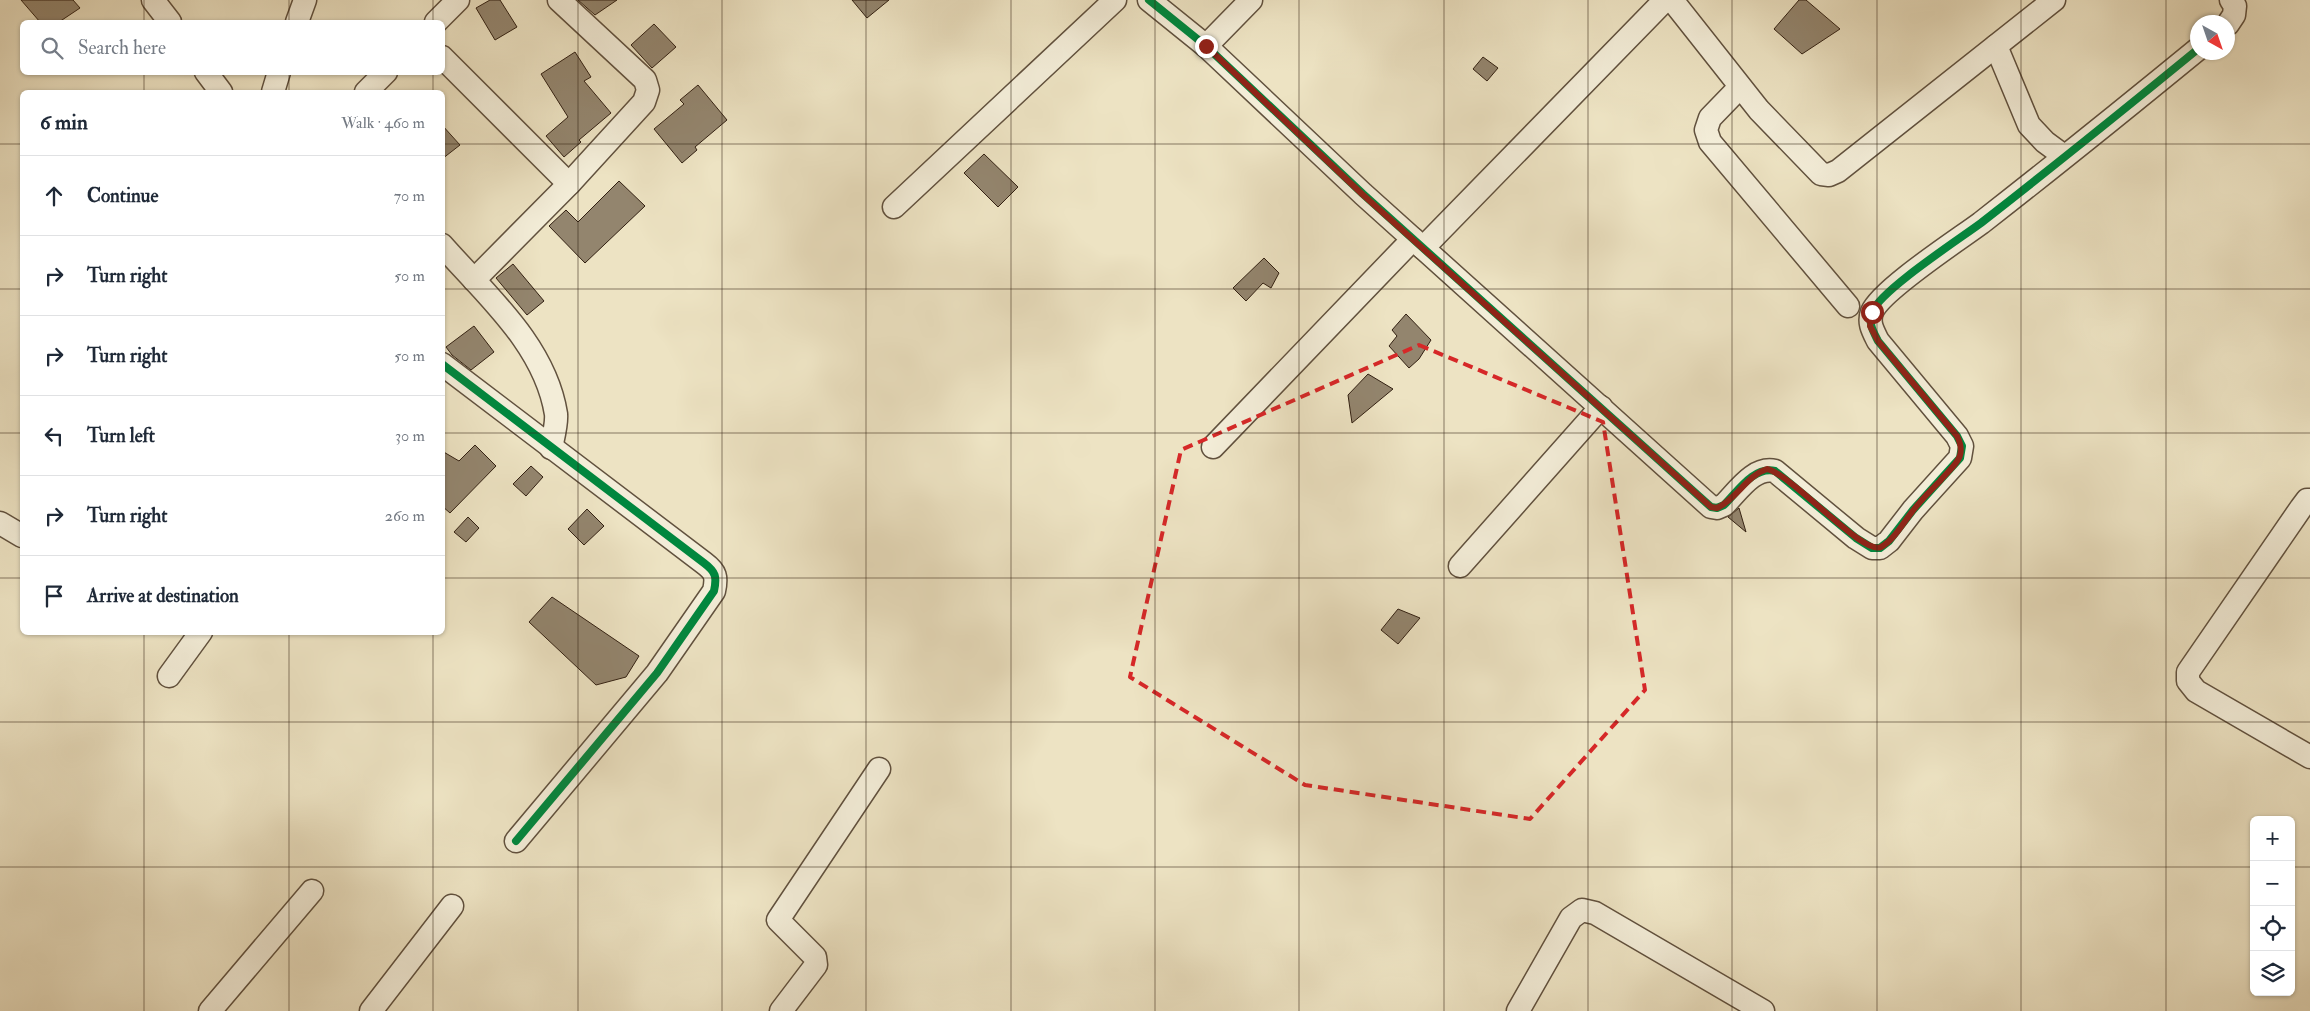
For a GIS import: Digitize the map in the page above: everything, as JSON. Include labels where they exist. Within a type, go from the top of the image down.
[{"type":"street","points":[[153,0],[168,20]]},
{"type":"street","points":[[298,20],[306,0]]},
{"type":"street","points":[[438,20],[458,0]]},
{"type":"street","points":[[474,280],[569,184],[644,102],[648,90],[645,80],[559,0]]},
{"type":"street","points":[[894,207],[1115,0]]},
{"type":"street","points":[[1149,0],[1206,46],[1418,244],[1711,507],[1717,508],[1724,505],[1754,475],[1767,469],[1783,476],[1856,538],[1872,548],[1880,548],[1889,542],[1913,510],[1960,458],[1962,446],[1957,436],[1878,341],[1870,326],[1872,312],[1884,298],[1909,276],[1980,224],[2190,55]]},
{"type":"street","points":[[1206,46],[1252,0]]},
{"type":"street","points":[[1213,447],[1418,244],[1679,3],[1740,87],[1794,149],[1821,174],[1829,175],[1838,171],[2054,0]]},
{"type":"street","points":[[2230,0],[2235,6],[2234,15]]},
{"type":"street","points":[[1996,46],[2029,125],[2045,142],[2064,156]]},
{"type":"street","points":[[445,60],[569,184]]},
{"type":"street","points":[[208,75],[220,90]]},
{"type":"street","points":[[274,90],[277,75]]},
{"type":"street","points":[[368,90],[383,75]]},
{"type":"street","points":[[1740,87],[1710,118],[1706,130],[1710,142],[1848,306]]},
{"type":"street","points":[[445,248],[516,327],[536,358],[550,392],[556,416],[551,448]]},
{"type":"street","points":[[445,366],[713,570],[717,579],[714,591],[656,673],[516,841]]},
{"type":"street","points":[[1460,566],[1601,407]]},
{"type":"street","points":[[2310,500],[2307,500],[2295,516],[2196,657],[2188,672],[2188,681],[2196,692],[2310,757]]},
{"type":"street","points":[[0,523],[20,535]]},
{"type":"street","points":[[169,676],[194,635]]},
{"type":"street","points":[[781,1011],[816,965],[815,958],[808,949],[778,920],[880,769]]},
{"type":"street","points":[[210,1011],[312,891]]},
{"type":"street","points":[[371,1011],[452,906]]},
{"type":"street","points":[[1518,1011],[1571,918],[1582,910],[1594,913],[1763,1011]]},
{"type":"highlighted area","points":[[1419,345],[1603,422],[1645,690],[1530,819],[1305,785],[1130,677],[1181,450]]},
{"type":"building","points":[[21,0],[73,0],[80,8],[62,20],[38,20]]},
{"type":"building","points":[[490,0],[500,0],[517,27],[495,40],[476,8]]},
{"type":"building","points":[[578,0],[617,0],[595,15]]},
{"type":"building","points":[[852,0],[889,0],[867,18]]},
{"type":"building","points":[[1799,0],[1806,0],[1840,29],[1802,54],[1774,29]]},
{"type":"building","points":[[654,24],[676,47],[652,68],[631,45]]},
{"type":"building","points":[[575,52],[591,77],[584,81],[611,113],[579,140],[581,142],[564,157],[546,136],[568,117],[541,74]]},
{"type":"building","points":[[1483,57],[1498,68],[1487,81],[1473,69]]},
{"type":"building","points":[[698,85],[727,120],[695,147],[697,150],[682,163],[654,129],[684,104],[680,100]]},
{"type":"building","points":[[445,128],[460,145],[445,157]]},
{"type":"building","points":[[984,154],[1018,187],[998,207],[964,173]]},
{"type":"building","points":[[619,181],[645,206],[585,263],[549,226],[566,210],[578,222]]},
{"type":"building","points":[[1264,258],[1279,273],[1271,288],[1263,283],[1246,301],[1233,288]]},
{"type":"building","points":[[513,264],[544,301],[527,315],[496,278]]},
{"type":"building","points":[[1406,314],[1431,340],[1419,359],[1409,368],[1389,346],[1397,336],[1392,330]]},
{"type":"building","points":[[474,326],[494,352],[471,370],[452,355],[446,347]]},
{"type":"building","points":[[1368,374],[1393,389],[1352,423],[1348,395]]},
{"type":"building","points":[[475,445],[496,466],[450,513],[445,509],[445,453],[459,461]]},
{"type":"building","points":[[531,466],[543,477],[526,496],[513,484]]},
{"type":"building","points":[[1739,508],[1746,532],[1728,517]]},
{"type":"building","points":[[587,509],[604,526],[584,545],[568,529]]},
{"type":"building","points":[[468,517],[479,528],[466,542],[454,532]]},
{"type":"building","points":[[552,597],[639,656],[626,677],[596,685],[529,622]]},
{"type":"building","points":[[1398,609],[1420,618],[1398,644],[1381,630]]},
{"type":"cycle path","points":[[1149,0],[1206,46],[1363,194],[1711,507],[1717,508],[1724,505],[1747,481],[1760,472],[1767,470],[1775,471],[1856,538],[1872,548],[1880,548],[1889,541],[1913,510],[1960,458],[1962,446],[1957,436],[1878,341],[1871,323],[1872,312],[1878,303],[1904,279],[1981,223],[2190,56]]},
{"type":"cycle path","points":[[445,366],[704,563],[711,569],[715,578],[714,591],[657,673],[516,841]]},
{"type":"route","points":[[1206,46],[1362,194],[1711,507],[1717,508],[1724,505],[1758,472],[1767,469],[1783,476],[1856,538],[1872,548],[1880,548],[1889,542],[1913,510],[1960,458],[1962,446],[1957,436],[1878,341],[1870,326],[1872,312]]}]
